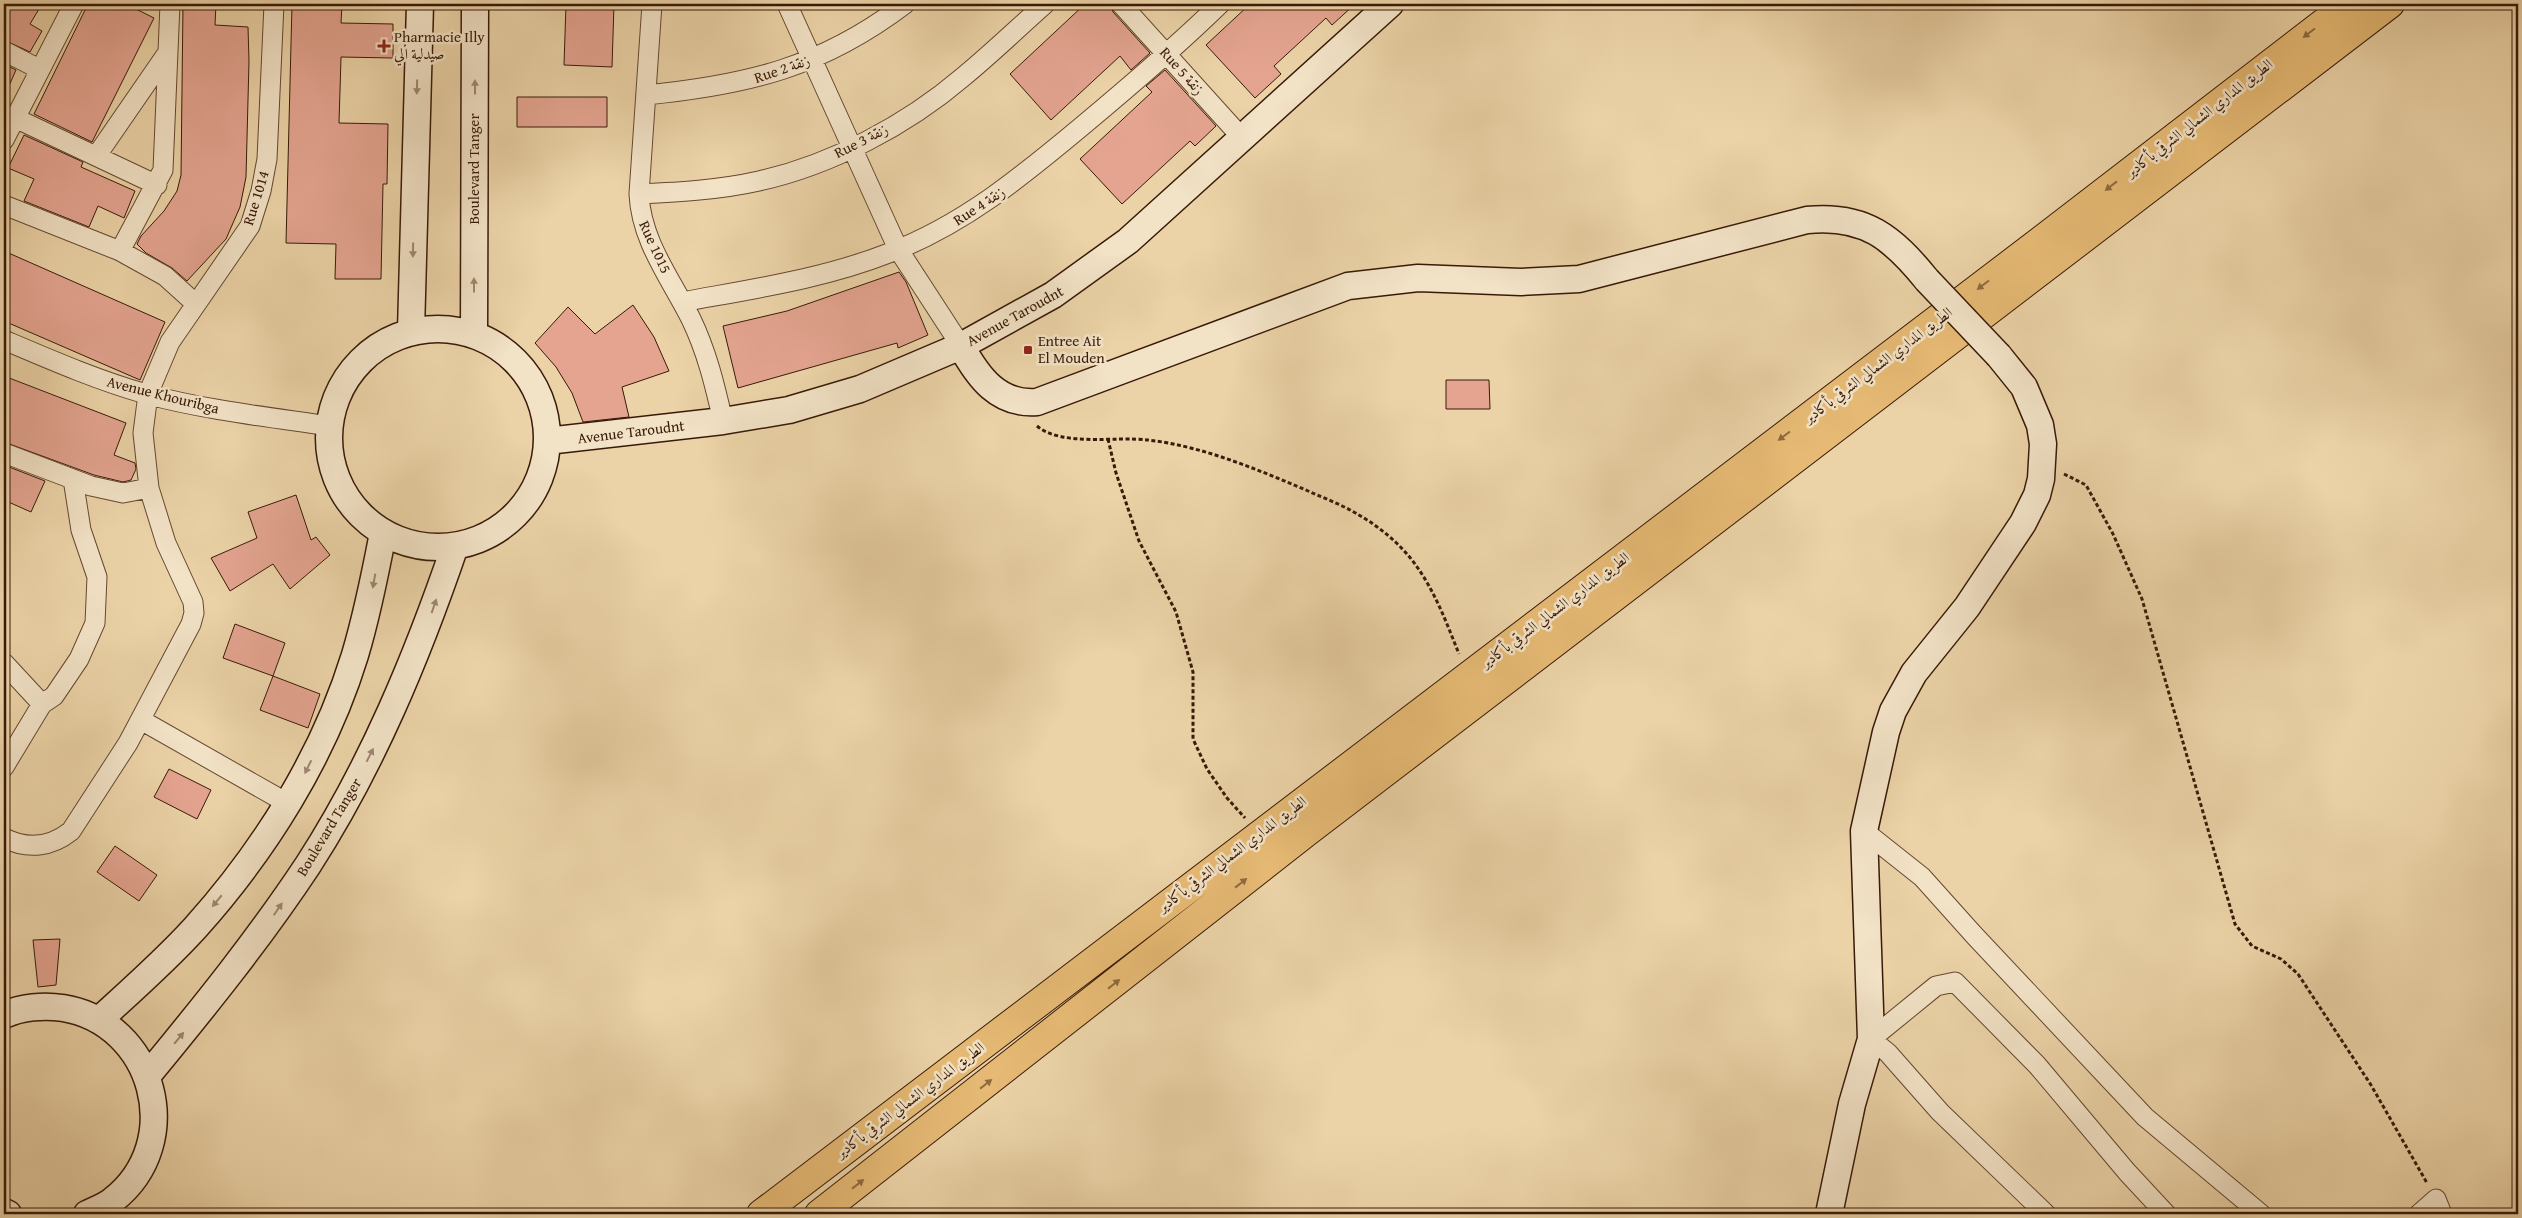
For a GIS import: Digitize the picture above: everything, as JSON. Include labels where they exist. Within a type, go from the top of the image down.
[{"type":"highway","name":"الطريق المداري الشمالي الشرقي بأكادير","points":[[761,1214],[1259,833],[1468,677],[2040,241],[2348,4]]},
{"type":"highway","name":"الطريق المداري الشمالي الشرقي بأكادير","points":[[819,1214],[1307,832],[2390,4]]},
{"type":"street","points":[[4,140],[74,4]]},
{"type":"street","points":[[120,251],[163,170],[166,55],[170,4]]},
{"type":"street","name":"Rue 1014","points":[[4,838],[32,845],[48,844],[58,841],[71,831],[141,720],[187,634],[194,613],[193,602],[166,543],[149,488],[143,433],[148,394],[170,342],[250,226],[261,191],[267,159],[274,4]]},
{"type":"street","points":[[411,332],[420,4]]},
{"type":"street","name":"Boulevard Tanger","points":[[474,334],[475,4]]},
{"type":"street","name":"Rue 1015","points":[[652,4],[639,194],[641,220],[645,232],[682,302],[708,359],[723,421]]},
{"type":"street","points":[[786,4],[898,249],[983,381],[1009,399],[1027,403],[1037,402],[1327,292],[1348,286],[1418,278],[1521,282],[1579,279],[1808,220],[1834,219],[1848,221],[1878,232],[1904,252],[1927,280],[1999,356],[2024,387],[2040,425],[2043,463],[2037,495],[2023,523],[1992,572],[1914,672],[1902,691],[1886,732],[1864,831],[1871,1039],[1852,1104],[1832,1213]]},
{"type":"street","name":"Rue 2 زنقة","points":[[646,95],[739,83],[767,76],[812,60],[869,29],[905,4]]},
{"type":"street","name":"Rue 3 زنقة","points":[[639,194],[694,191],[760,181],[797,170],[850,147],[900,121],[963,78],[1045,4]]},
{"type":"street","name":"Rue 5 زنقة","points":[[1121,4],[1243,139]]},
{"type":"street","name":"Rue 4 زنقة","points":[[682,302],[822,275],[898,249],[956,221],[995,196],[1167,56],[1220,4]]},
{"type":"street","name":"Avenue Taroudnt","points":[[547,442],[723,421],[789,410],[860,388],[961,346],[1039,303],[1097,265],[1128,241],[1243,139],[1390,4]]},
{"type":"street","points":[[4,51],[39,69]]},
{"type":"street","points":[[97,155],[166,55]]},
{"type":"street","points":[[15,118],[97,155],[156,185]]},
{"type":"street","points":[[4,205],[120,251],[165,276],[196,304]]},
{"type":"street","points":[[432,328],[453,328],[474,334],[499,346],[520,364],[536,387],[545,413],[547,442],[543,466],[534,490],[520,510],[501,528],[479,540],[455,546],[430,548],[406,543],[383,533],[363,518],[343,491],[335,476],[329,452],[329,426],[338,394],[355,366],[381,344],[411,332],[432,328]]},
{"type":"street","name":"Avenue Khouribga","points":[[4,340],[97,379],[148,394],[230,411],[329,426]]},
{"type":"street","points":[[4,453],[73,479],[123,493],[149,488]]},
{"type":"street","points":[[4,767],[42,704],[54,696],[79,659],[95,623],[97,577],[81,530],[73,479]]},
{"type":"street","points":[[99,1020],[194,929],[235,880],[272,828],[304,774],[332,716],[354,657],[371,596],[383,533]]},
{"type":"street","name":"Boulevard Tanger","points":[[148,1075],[260,936],[309,863],[353,788],[392,710],[426,629],[455,546]]},
{"type":"street","points":[[4,663],[42,704]]},
{"type":"street","points":[[141,720],[287,803]]},
{"type":"street","points":[[1864,831],[1922,877],[1980,943],[2146,1117],[2261,1214]]},
{"type":"street","points":[[1871,1039],[1936,986],[1955,982],[2059,1089],[2127,1172],[2166,1214]]},
{"type":"street","points":[[4,1016],[30,1008],[54,1006],[77,1010],[99,1020],[120,1034],[136,1053],[148,1075],[155,1109],[151,1143],[137,1174],[113,1200],[87,1214]]},
{"type":"street","points":[[1871,1039],[1888,1053],[1940,1112],[2046,1214]]},
{"type":"street","points":[[2419,1214],[2439,1207]]},
{"type":"street","points":[[4,1212],[8,1214]]},
{"type":"path","points":[[1027,403],[1033,422],[1047,431],[1082,439],[1148,440],[1196,450],[1278,478],[1338,503],[1363,517],[1392,539],[1420,572],[1441,610],[1468,677]]},
{"type":"path","points":[[1108,439],[1116,473],[1136,533],[1178,620],[1192,672],[1192,739],[1207,769],[1227,798],[1259,833]]},
{"type":"path","points":[[2043,463],[2086,485],[2112,534],[2142,599],[2186,759],[2235,924],[2252,946],[2281,959],[2298,974],[2371,1085],[2439,1207]]},
{"type":"building","points":[[4,4],[42,4],[30,24],[42,31],[30,52],[4,40]]},
{"type":"building","points":[[88,4],[126,4],[154,18],[92,142],[34,114]]},
{"type":"building","points":[[183,4],[216,4],[215,25],[248,27],[249,61],[246,177],[240,207],[226,239],[187,281],[172,268],[146,253],[137,244],[141,236],[164,211],[177,191],[181,175]]},
{"type":"building","points":[[292,4],[342,4],[341,23],[393,24],[393,58],[341,57],[339,123],[388,124],[387,184],[383,184],[381,279],[335,279],[336,244],[286,243]]},
{"type":"building","points":[[566,4],[614,4],[612,67],[564,65]]},
{"type":"building","points":[[1085,4],[1110,4],[1113,12],[1150,53],[1131,70],[1120,56],[1051,120],[1010,74]]},
{"type":"building","points":[[1250,4],[1355,4],[1332,25],[1326,18],[1274,66],[1281,74],[1255,98],[1206,45]]},
{"type":"building","points":[[4,64],[16,70],[4,97]]},
{"type":"building","points":[[1165,70],[1216,126],[1195,146],[1190,141],[1122,204],[1080,159],[1152,92],[1146,86]]},
{"type":"building","points":[[517,97],[607,97],[607,127],[517,127]]},
{"type":"building","points":[[24,135],[83,162],[81,167],[135,191],[124,218],[98,206],[89,227],[24,201],[34,179],[8,168]]},
{"type":"building","points":[[4,251],[165,322],[140,380],[4,321]]},
{"type":"building","points":[[899,272],[906,282],[928,335],[898,348],[897,343],[738,388],[723,326],[787,311]]},
{"type":"building","points":[[633,305],[654,337],[669,371],[622,387],[629,417],[583,422],[572,393],[556,367],[535,343],[568,307],[595,334]]},
{"type":"building","points":[[4,376],[126,423],[114,455],[135,463],[136,469],[131,480],[123,482],[94,475],[4,442]]},
{"type":"building","points":[[1446,380],[1489,380],[1490,409],[1446,409]]},
{"type":"building","points":[[4,465],[45,481],[31,512],[4,500]]},
{"type":"building","points":[[296,495],[311,540],[316,537],[330,555],[290,589],[273,564],[230,591],[211,558],[257,538],[248,512]]},
{"type":"building","points":[[235,624],[285,643],[273,676],[223,658]]},
{"type":"building","points":[[273,676],[320,694],[308,728],[260,710]]},
{"type":"building","points":[[169,769],[211,790],[197,819],[154,797]]},
{"type":"building","points":[[115,846],[157,875],[139,901],[97,872]]},
{"type":"building","points":[[60,939],[56,985],[38,987],[33,940]]},
{"type":"place","name":"Pharmacie Illy صيدلية الي","points":[[384,46]]},
{"type":"place","name":"Entree Ait El Mouden","points":[[1028,350]]}]
